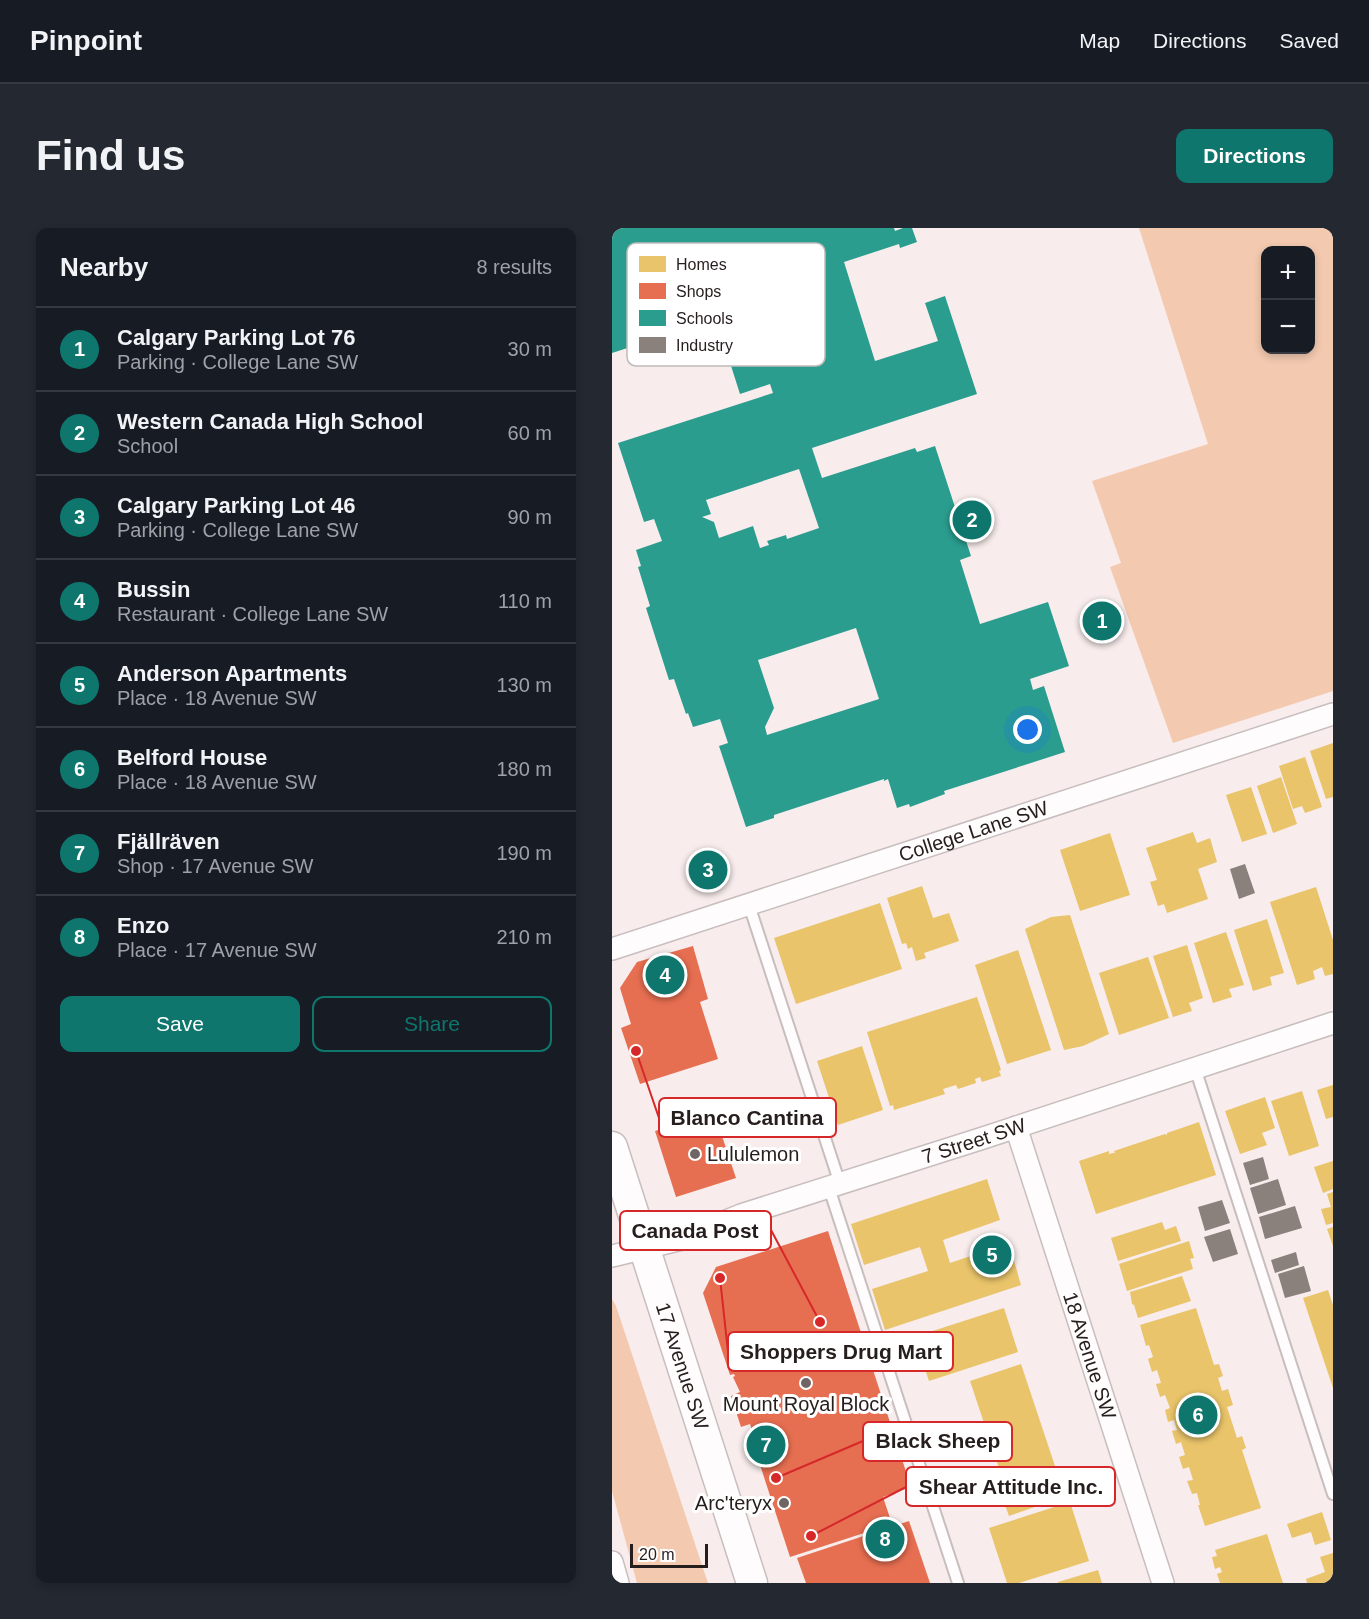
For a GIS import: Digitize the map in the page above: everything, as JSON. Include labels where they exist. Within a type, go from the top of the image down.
[{"type":"main road","name":"17 Avenue SW","points":[[612,1147],[752,1583]]},
{"type":"street","name":"College Lane SW","points":[[612,949],[1333,714]]},
{"type":"street","name":"7 Street SW","points":[[612,1256],[693,1235],[741,1215],[1333,1023]]},
{"type":"street","name":"18 Avenue SW","points":[[1016,1127],[1163,1583]]},
{"type":"street","points":[[612,1562],[618,1583]]},
{"type":"lane","points":[[749,905],[958,1583]]},
{"type":"lane","points":[[1195,1068],[1333,1494]]},
{"type":"shaded area","points":[[1139,228],[1333,228],[1333,691],[1173,743],[1110,567],[1121,563],[1092,481],[1208,444]]},
{"type":"shaded area","points":[[612,1299],[708,1583],[637,1583],[612,1491]]},
{"type":"building: Homes","points":[[1333,743],[1333,797],[1326,799],[1310,751]]},
{"type":"building: Homes","points":[[1305,757],[1322,807],[1305,813],[1302,806],[1293,809],[1279,766]]},
{"type":"building: Homes","points":[[1281,777],[1297,824],[1273,833],[1257,786]]},
{"type":"building: Homes","points":[[1251,787],[1267,834],[1242,842],[1226,795]]},
{"type":"building: Homes","points":[[1193,832],[1197,843],[1210,838],[1217,862],[1198,869],[1208,899],[1167,913],[1164,904],[1158,906],[1150,882],[1157,880],[1146,848]]},
{"type":"building: Homes","points":[[1110,833],[1130,895],[1080,911],[1060,850]]},
{"type":"building: Homes","points":[[922,886],[933,918],[949,913],[959,941],[924,953],[926,958],[916,961],[912,947],[908,949],[906,943],[902,944],[887,898]]},
{"type":"building: Homes","points":[[1316,887],[1333,940],[1333,974],[1325,976],[1322,967],[1313,971],[1315,979],[1297,985],[1270,902]]},
{"type":"building: Homes","points":[[880,903],[902,969],[796,1004],[774,938]]},
{"type":"building: Homes","points":[[1070,915],[1109,1034],[1083,1046],[1064,1050],[1025,929],[1051,917]]},
{"type":"building: Homes","points":[[1267,919],[1284,973],[1270,977],[1272,985],[1253,991],[1234,930]]},
{"type":"building: Homes","points":[[1226,932],[1244,985],[1229,989],[1232,997],[1213,1003],[1194,943]]},
{"type":"building: Homes","points":[[1187,945],[1203,998],[1189,1003],[1192,1011],[1173,1017],[1153,956]]},
{"type":"building: Homes","points":[[1018,950],[1051,1050],[1007,1064],[975,965]]},
{"type":"building: Homes","points":[[1148,957],[1169,1018],[1119,1035],[1099,973]]},
{"type":"building: Homes","points":[[977,997],[1001,1076],[982,1082],[980,1077],[975,1079],[976,1083],[958,1089],[956,1085],[943,1089],[945,1094],[894,1110],[893,1105],[890,1106],[867,1032]]},
{"type":"building: Homes","points":[[862,1046],[883,1110],[838,1125],[817,1061]]},
{"type":"building: Homes","points":[[1333,1085],[1333,1117],[1326,1119],[1317,1090]]},
{"type":"building: Homes","points":[[1302,1091],[1319,1146],[1289,1156],[1271,1101]]},
{"type":"building: Homes","points":[[1265,1097],[1275,1128],[1262,1133],[1267,1145],[1240,1154],[1225,1111]]},
{"type":"building: Homes","points":[[1199,1122],[1216,1175],[1096,1214],[1079,1161],[1109,1151],[1109,1154],[1115,1153],[1114,1151],[1167,1135],[1167,1133]]},
{"type":"building: Homes","points":[[1333,1161],[1333,1189],[1323,1193],[1314,1167]]},
{"type":"building: Homes","points":[[987,1179],[1000,1220],[943,1240],[950,1263],[1009,1243],[1021,1285],[885,1330],[872,1289],[928,1271],[920,1247],[864,1265],[851,1224]]},
{"type":"building: Homes","points":[[1333,1192],[1333,1223],[1326,1225],[1321,1209],[1331,1207],[1327,1194]]},
{"type":"building: Homes","points":[[1162,1222],[1165,1230],[1176,1226],[1181,1241],[1118,1261],[1111,1238]]},
{"type":"building: Homes","points":[[1333,1227],[1333,1246],[1327,1229]]},
{"type":"building: Homes","points":[[1189,1241],[1194,1258],[1190,1259],[1193,1269],[1127,1291],[1119,1264]]},
{"type":"building: Homes","points":[[1182,1276],[1191,1301],[1138,1318],[1130,1292]]},
{"type":"building: Homes","points":[[1328,1290],[1333,1305],[1333,1388],[1303,1298]]},
{"type":"building: Homes","points":[[1004,1308],[1018,1352],[929,1381],[914,1337]]},
{"type":"building: Homes","points":[[1196,1308],[1214,1365],[1219,1364],[1223,1376],[1218,1378],[1222,1391],[1228,1389],[1233,1405],[1227,1407],[1237,1438],[1242,1436],[1246,1448],[1242,1450],[1261,1508],[1205,1526],[1198,1505],[1200,1505],[1197,1493],[1192,1494],[1187,1481],[1193,1480],[1189,1467],[1183,1469],[1179,1457],[1185,1455],[1181,1442],[1176,1444],[1172,1431],[1177,1430],[1174,1420],[1168,1422],[1165,1410],[1170,1408],[1165,1395],[1160,1397],[1156,1384],[1161,1383],[1157,1370],[1152,1372],[1148,1359],[1153,1357],[1149,1345],[1146,1346],[1140,1325]]},
{"type":"building: Homes","points":[[1021,1364],[1055,1466],[1004,1483],[970,1381]]},
{"type":"building: Homes","points":[[1058,1472],[1059,1474],[1065,1472],[1072,1492],[1009,1516],[1000,1491]]},
{"type":"building: Homes","points":[[1070,1502],[1089,1561],[1019,1583],[1007,1583],[989,1528]]},
{"type":"building: Homes","points":[[1322,1512],[1331,1540],[1315,1545],[1311,1532],[1292,1538],[1287,1524]]},
{"type":"building: Homes","points":[[1267,1534],[1283,1583],[1220,1583],[1217,1574],[1222,1572],[1220,1567],[1215,1569],[1212,1557],[1217,1556],[1215,1550]]},
{"type":"building: Homes","points":[[1333,1553],[1333,1583],[1307,1583],[1306,1579],[1325,1572],[1320,1557]]},
{"type":"building: Homes","points":[[1098,1570],[1102,1583],[1058,1583],[1058,1582]]},
{"type":"building: Shops","points":[[693,946],[708,999],[700,1002],[718,1059],[640,1084],[621,1028],[631,1024],[620,988],[637,962]]},
{"type":"building: Shops","name":"Lululemon","points":[[712,1106],[736,1178],[676,1197],[655,1131],[700,1117],[698,1110]]},
{"type":"building: Shops","name":"Mount Royal Block","points":[[828,1231],[911,1487],[883,1497],[892,1524],[790,1557],[750,1434],[753,1433],[750,1424],[741,1427],[731,1396],[740,1392],[733,1377],[734,1374],[730,1375],[703,1293],[716,1267]]},
{"type":"building: Shops","points":[[909,1521],[930,1583],[806,1583],[797,1558]]},
{"type":"building: Schools","points":[[618,228],[894,228],[895,231],[912,228],[917,242],[900,248],[899,244],[844,262],[875,361],[938,341],[925,303],[945,296],[977,394],[812,448],[822,478],[915,448],[917,452],[935,446],[971,556],[960,560],[980,624],[1048,602],[1069,666],[1030,679],[1033,690],[1044,686],[1065,752],[944,791],[945,794],[910,807],[909,804],[897,808],[888,779],[884,781],[884,779],[774,815],[774,818],[746,827],[719,746],[728,743],[720,719],[693,727],[674,679],[669,680],[646,608],[650,606],[638,567],[641,566],[636,550],[662,541],[654,519],[644,522],[618,443],[773,393],[770,384],[740,394],[731,366],[825,366],[825,243],[627,243],[627,348],[612,353],[612,230]],"holes":[[[799,469],[819,528],[787,539],[786,535],[767,541],[769,545],[760,548],[753,526],[719,538],[714,522],[702,517],[711,514],[706,500]],[[856,628],[879,699],[767,735],[765,727],[774,708],[758,660]]]},
{"type":"building: Industry","points":[[1245,864],[1255,893],[1239,899],[1230,869]]},
{"type":"building: Industry","points":[[1263,1157],[1269,1179],[1250,1185],[1243,1163]]},
{"type":"building: Industry","points":[[1278,1179],[1286,1205],[1258,1214],[1250,1188]]},
{"type":"building: Industry","points":[[1222,1200],[1230,1223],[1205,1231],[1198,1207]]},
{"type":"building: Industry","points":[[1295,1206],[1302,1228],[1265,1239],[1259,1217]]},
{"type":"building: Industry","points":[[1230,1229],[1238,1254],[1213,1262],[1204,1237]]},
{"type":"building: Industry","points":[[1296,1252],[1299,1265],[1275,1273],[1271,1260]]},
{"type":"building: Industry","points":[[1304,1266],[1311,1291],[1285,1298],[1278,1274]]},
{"type":"place","name":"Western Canada High School","points":[[972,520]]},
{"type":"place","name":"Calgary Parking Lot 76","points":[[1102,621]]},
{"type":"place","name":"Calgary Parking Lot 46","points":[[708,870]]},
{"type":"place","name":"Bussin","points":[[665,975]]},
{"type":"place","name":"Blanco Cantina","points":[[636,1051]]},
{"type":"place","name":"Lululemon","points":[[695,1154]]},
{"type":"place","name":"Anderson Apartments","points":[[992,1255]]},
{"type":"place","name":"Shoppers Drug Mart","points":[[720,1278]]},
{"type":"place","name":"Canada Post","points":[[820,1322]]},
{"type":"place","name":"Mount Royal Block","points":[[806,1383]]},
{"type":"place","name":"Belford House","points":[[1198,1415]]},
{"type":"place","name":"Fjällräven","points":[[766,1445]]},
{"type":"place","name":"Black Sheep","points":[[776,1478]]},
{"type":"place","name":"Arc'teryx","points":[[784,1503]]},
{"type":"place","name":"Shear Attitude Inc.","points":[[811,1536]]},
{"type":"place","name":"Enzo","points":[[885,1539]]}]
